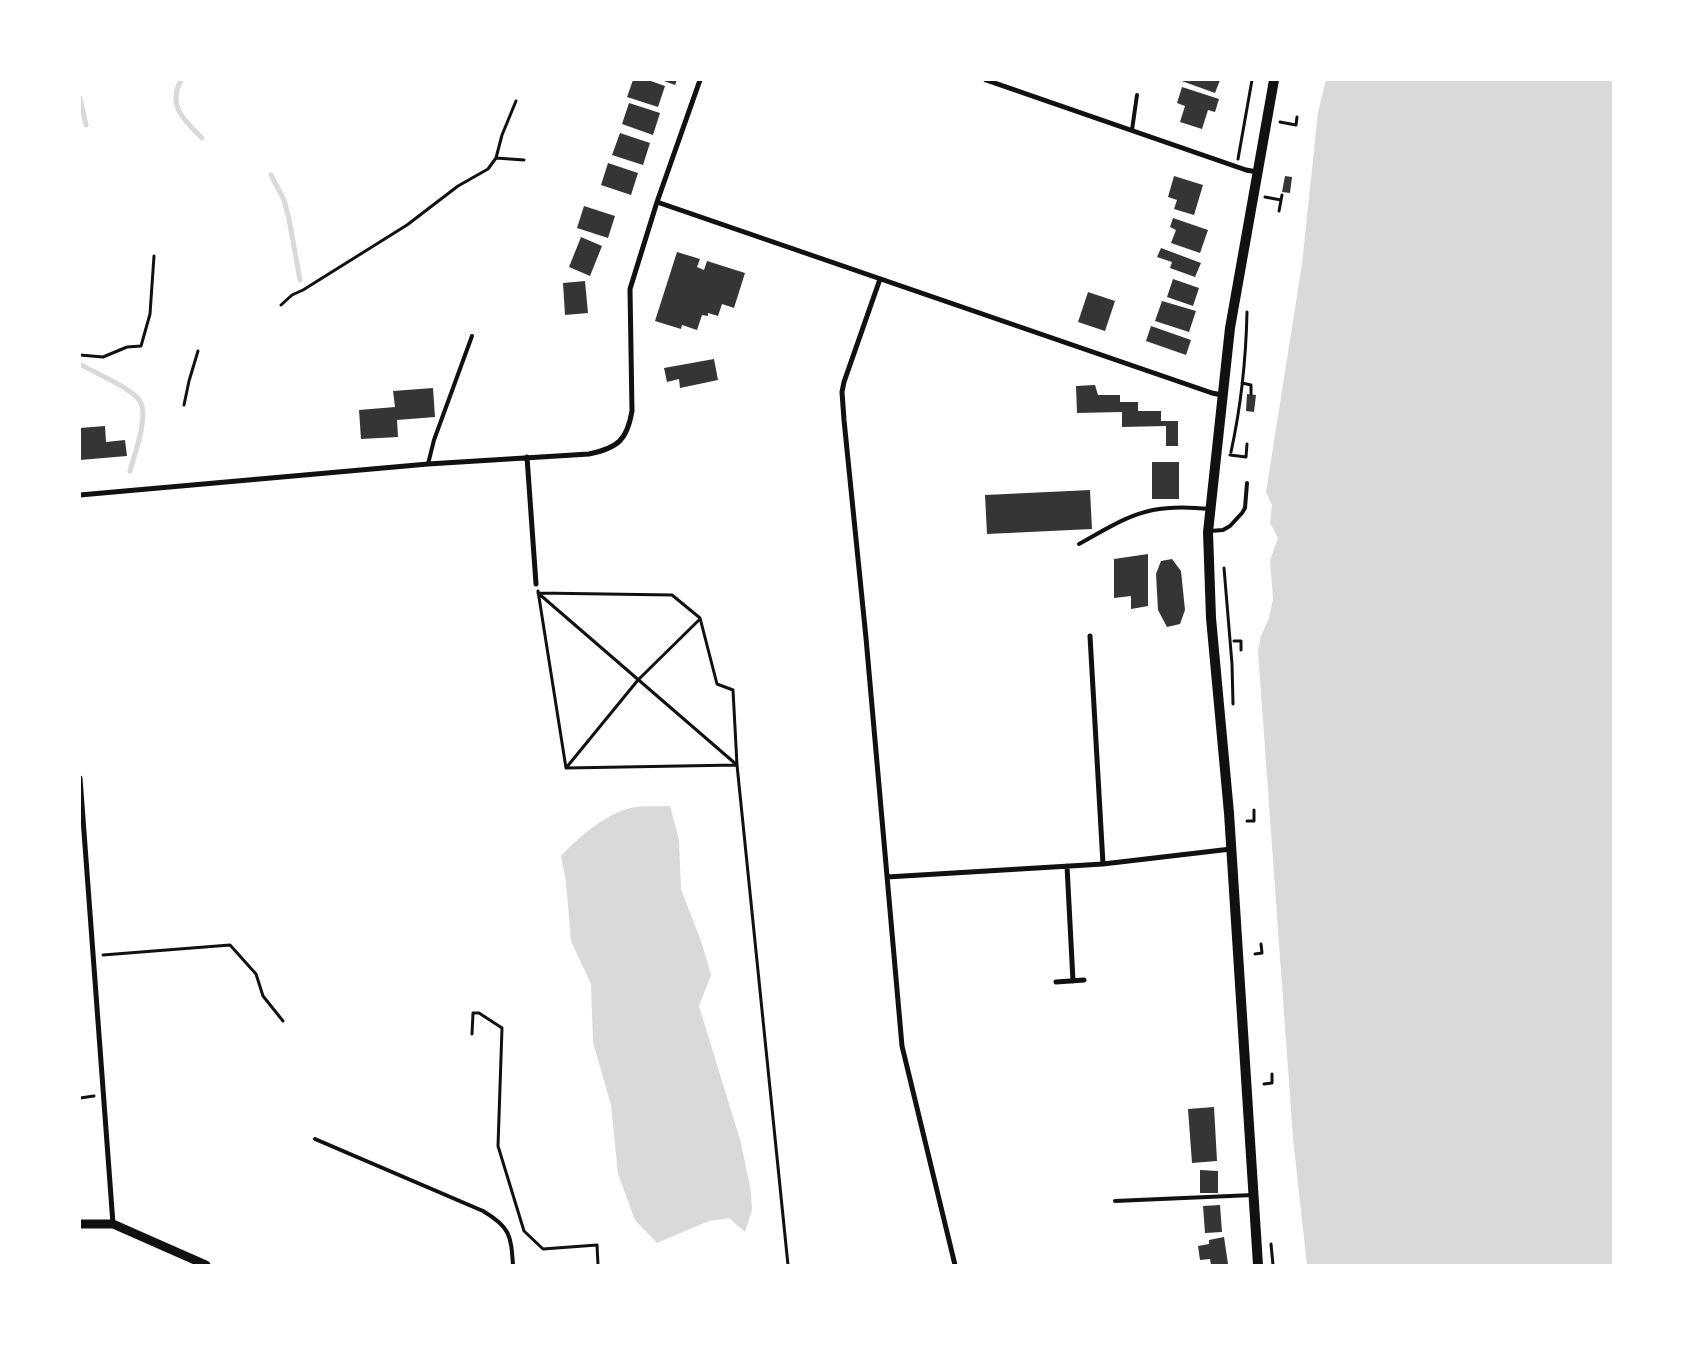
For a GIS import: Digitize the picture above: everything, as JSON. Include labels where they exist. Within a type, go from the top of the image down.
[{"type":"main road","points":[[1258,1265],[1231,849],[1212,618],[1208,532],[1230,328],[1274,80]]},
{"type":"street","points":[[80,495],[428,464],[589,454],[603,451],[621,442],[630,426],[632,411],[630,290],[657,202],[700,80]]},
{"type":"street","points":[[986,80],[1236,167],[1258,172]]},
{"type":"street","points":[[657,202],[1222,395]]},
{"type":"street","points":[[880,279],[847,370],[842,392],[902,1046],[955,1265]]},
{"type":"street","points":[[527,457],[536,584]]},
{"type":"street","points":[[1090,636],[1103,864]]},
{"type":"street","points":[[80,778],[83,847],[94,955],[113,1224]]},
{"type":"street","points":[[887,877],[1103,864],[1231,849]]},
{"type":"street","points":[[1067,866],[1073,981]]},
{"type":"street","points":[[1056,982],[1084,980]]},
{"type":"street","points":[[80,1224],[113,1224],[206,1265]]},
{"type":"lane","points":[[1132,130],[1137,95]]},
{"type":"lane","points":[[428,464],[434,440],[472,336]]},
{"type":"lane","points":[[1208,532],[1223,530],[1230,526],[1242,513],[1245,508],[1248,484]]},
{"type":"lane","points":[[1080,544],[1138,514],[1182,507],[1210,508]]},
{"type":"lane","points":[[315,1139],[483,1210],[508,1231],[514,1265]]},
{"type":"lane","points":[[1115,1201],[1253,1195]]},
{"type":"path","points":[[1236,167],[1252,80]]},
{"type":"path","points":[[281,305],[292,295],[407,226],[458,186],[488,169],[496,158],[502,135],[516,101]]},
{"type":"path","points":[[1278,131],[1282,114]]},
{"type":"path","points":[[1280,122],[1296,125],[1297,117]]},
{"type":"path","points":[[496,158],[524,160]]},
{"type":"path","points":[[1264,206],[1267,189]]},
{"type":"path","points":[[1279,211],[1282,195]]},
{"type":"path","points":[[80,355],[103,358],[128,347],[141,346],[152,306],[154,256]]},
{"type":"path","points":[[1229,464],[1234,422],[1242,383],[1246,346],[1247,306]]},
{"type":"path","points":[[184,405],[198,351]]},
{"type":"path","points":[[1236,382],[1251,385],[1251,394]]},
{"type":"path","points":[[1234,422],[1242,423]]},
{"type":"path","points":[[1230,455],[1246,457],[1247,444]]},
{"type":"path","points":[[1223,559],[1234,712]]},
{"type":"path","points":[[536,584],[566,768]]},
{"type":"path","points":[[538,593],[672,595],[700,618],[717,684],[733,690],[737,765],[788,1265]]},
{"type":"path","points":[[538,593],[737,765]]},
{"type":"path","points":[[566,768],[638,680],[700,618]]},
{"type":"path","points":[[1234,641],[1241,641],[1241,650]]},
{"type":"path","points":[[566,768],[737,765]]},
{"type":"path","points":[[1248,821],[1254,821],[1254,810]]},
{"type":"path","points":[[1255,954],[1262,953],[1261,944]]},
{"type":"path","points":[[94,955],[230,945],[256,974],[263,996],[283,1021]]},
{"type":"path","points":[[472,1034],[473,1013],[480,1013],[502,1028],[498,1146],[524,1230],[543,1249],[597,1245],[598,1265]]},
{"type":"path","points":[[1264,1084],[1272,1083],[1272,1074]]},
{"type":"path","points":[[1271,1242],[1273,1265]]},
{"type":"shaded area","points":[[1326,80],[1613,80],[1613,1265],[1307,1265],[1293,1138],[1258,651],[1273,599],[1270,560],[1278,538],[1270,523],[1272,505],[1266,492],[1302,264],[1318,112]]},
{"type":"shaded area","points":[[670,806],[679,840],[681,889],[702,944],[711,975],[699,1006],[741,1143],[751,1192],[752,1210],[745,1232],[729,1218],[709,1221],[657,1243],[635,1220],[618,1174],[611,1105],[593,1042],[591,984],[571,941],[566,882],[561,856],[584,834],[612,815],[636,807]]},
{"type":"building","points":[[633,80],[648,80],[665,86],[658,107],[627,97]]},
{"type":"building","points":[[661,80],[677,80],[675,85]]},
{"type":"building","points":[[1179,80],[1220,80],[1215,93]]},
{"type":"building","points":[[1182,87],[1219,99],[1215,112],[1208,110],[1202,129],[1180,122],[1185,106],[1177,103]]},
{"type":"building","points":[[629,103],[660,113],[653,135],[622,124]]},
{"type":"building","points":[[620,133],[650,143],[643,165],[612,155]]},
{"type":"building","points":[[608,163],[638,173],[631,195],[601,185]]},
{"type":"building","points":[[1174,176],[1203,185],[1194,215],[1174,209],[1177,200],[1168,197]]},
{"type":"building","points":[[1285,176],[1292,177],[1290,193],[1282,192]]},
{"type":"building","points":[[584,206],[615,216],[608,238],[577,228]]},
{"type":"building","points":[[1173,218],[1208,230],[1200,253],[1171,243],[1176,230],[1170,227]]},
{"type":"building","points":[[581,237],[602,246],[590,276],[569,267]]},
{"type":"building","points":[[1161,248],[1201,263],[1195,277],[1170,268],[1172,262],[1157,257]]},
{"type":"building","points":[[677,252],[700,259],[697,267],[704,270],[707,261],[745,273],[734,308],[722,304],[718,316],[708,313],[708,316],[702,315],[697,330],[682,325],[681,329],[655,321]]},
{"type":"building","points":[[1173,279],[1199,288],[1193,306],[1167,297]]},
{"type":"building","points":[[585,281],[588,313],[565,315],[563,283]]},
{"type":"building","points":[[1088,292],[1115,301],[1105,331],[1078,322]]},
{"type":"building","points":[[1162,301],[1196,311],[1189,332],[1155,321]]},
{"type":"building","points":[[1151,326],[1191,340],[1186,355],[1146,341]]},
{"type":"building","points":[[714,359],[718,380],[680,388],[679,379],[667,382],[664,368]]},
{"type":"building","points":[[1095,385],[1098,395],[1120,395],[1120,402],[1138,402],[1138,411],[1161,411],[1161,421],[1178,421],[1178,446],[1166,446],[1166,426],[1122,427],[1122,412],[1077,413],[1076,386]]},
{"type":"building","points":[[433,388],[435,417],[397,420],[398,437],[361,439],[359,410],[395,407],[393,391]]},
{"type":"building","points":[[1247,394],[1256,395],[1254,412],[1246,411]]},
{"type":"building","points":[[105,426],[106,442],[125,440],[127,456],[80,460],[80,428]]},
{"type":"building","points":[[1152,462],[1179,462],[1179,499],[1152,499]]},
{"type":"building","points":[[1090,490],[1092,529],[987,534],[985,495]]},
{"type":"building","points":[[1148,554],[1148,606],[1131,609],[1131,596],[1114,598],[1114,559]]},
{"type":"building","points":[[1172,559],[1181,571],[1185,610],[1180,624],[1167,627],[1158,610],[1156,574],[1161,561]]},
{"type":"building","points":[[1214,1107],[1217,1161],[1192,1163],[1188,1109]]},
{"type":"building","points":[[1200,1170],[1218,1171],[1218,1193],[1200,1193]]},
{"type":"building","points":[[1220,1205],[1222,1232],[1205,1233],[1203,1206]]},
{"type":"building","points":[[1224,1237],[1228,1264],[1211,1265],[1210,1259],[1200,1260],[1198,1246],[1209,1244],[1209,1240]]},
{"type":"waterway","points":[[181,80],[176,98],[179,112],[202,138]]},
{"type":"waterway","points":[[80,98],[86,125]]},
{"type":"waterway","points":[[271,175],[284,200],[300,280]]},
{"type":"waterway","points":[[80,364],[131,392],[141,403],[143,410],[142,427],[130,471]]}]
